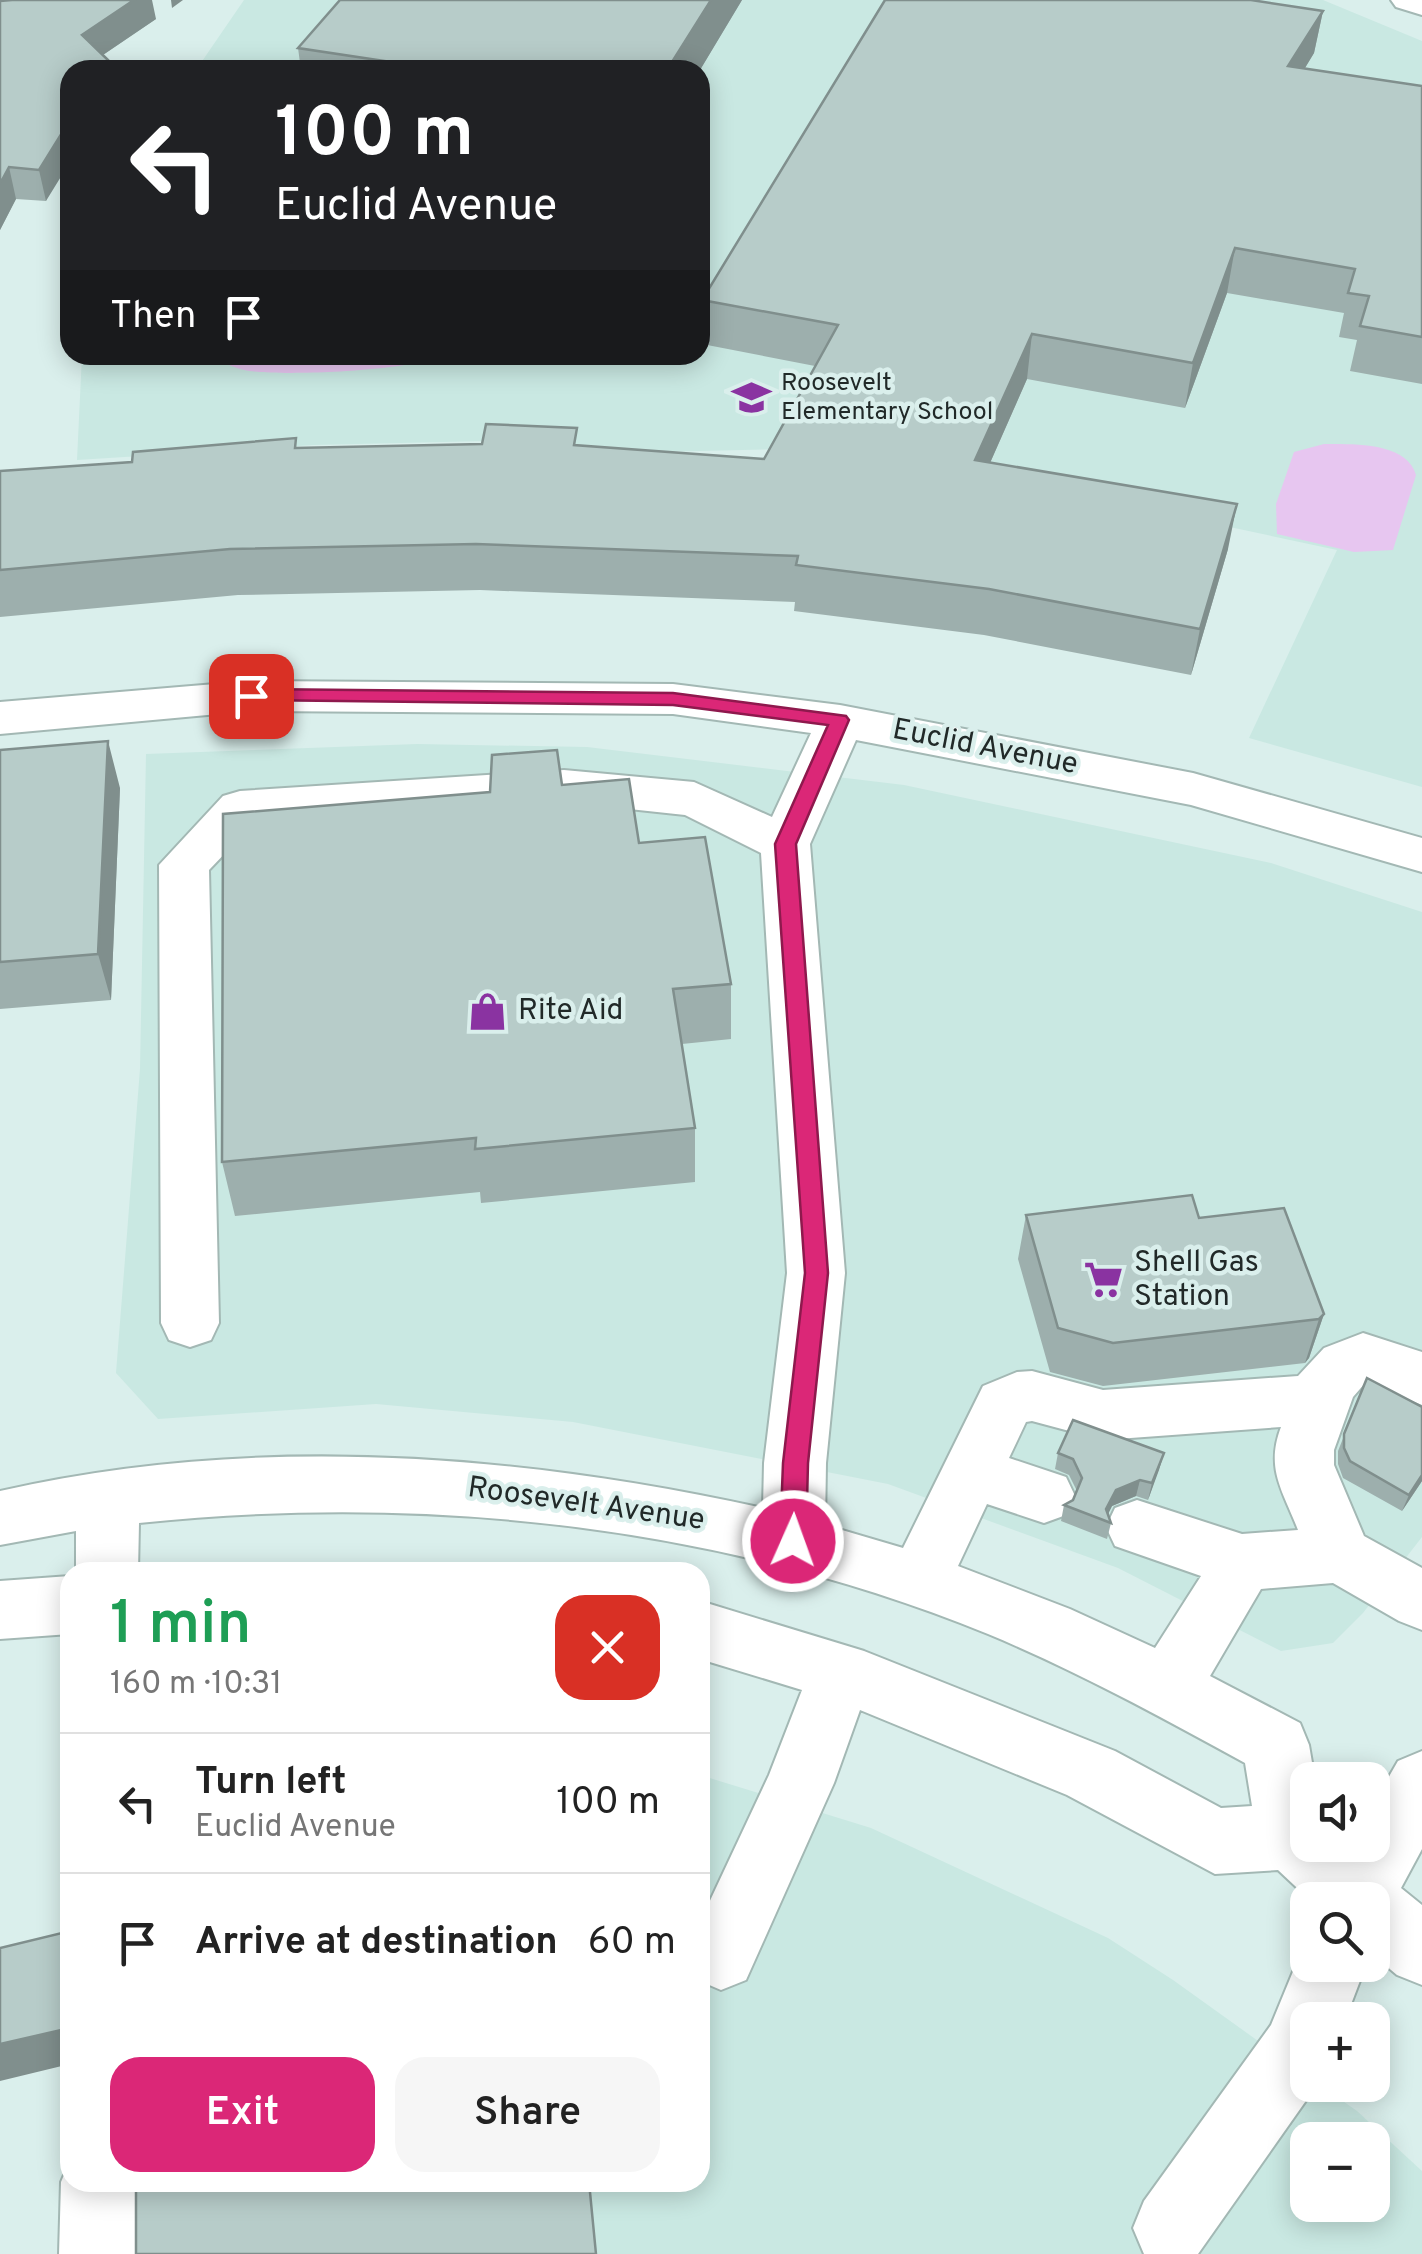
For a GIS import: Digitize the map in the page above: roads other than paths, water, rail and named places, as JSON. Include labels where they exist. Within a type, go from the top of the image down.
[{"type":"street","points":[[1408,0],[1422,6]]},
{"type":"street","name":"Euclid Avenue","points":[[0,718],[251,696],[673,699],[840,720],[1193,789],[1422,855]]},
{"type":"street","points":[[793,1541],[796,1463],[816,1273],[785,844],[840,720]]},
{"type":"street","points":[[190,1323],[184,865],[240,808],[564,786],[694,799],[785,844]]},
{"type":"street","points":[[1340,1555],[1304,1465],[1303,1450],[1325,1392],[1347,1362],[1362,1357],[1380,1360],[1422,1380]]},
{"type":"street","points":[[919,1582],[1004,1404],[1017,1397],[1032,1396],[1103,1415],[1310,1400],[1325,1392]]},
{"type":"street","points":[[970,1472],[1044,1496]]},
{"type":"street","name":"Roosevelt Avenue","points":[[0,1518],[41,1507],[256,1484],[412,1481],[595,1502],[764,1532],[970,1598],[1166,1686],[1276,1745],[1290,1832]]},
{"type":"street","points":[[107,1562],[108,1500]]},
{"type":"street","points":[[1138,1527],[1242,1562],[1340,1555],[1422,1601]]},
{"type":"street","points":[[1166,1686],[1206,1628],[1242,1562]]},
{"type":"street","points":[[0,1610],[60,1606]]},
{"type":"street","points":[[710,1633],[842,1672],[1091,1773],[1215,1841],[1290,1838]]},
{"type":"street","points":[[721,1955],[800,1783],[842,1672]]},
{"type":"street","points":[[1372,1882],[1422,1783]]},
{"type":"street","points":[[1318,1862],[1340,1882]]},
{"type":"street","points":[[1390,1924],[1422,1950]]},
{"type":"street","points":[[1171,2228],[1290,2061]]},
{"type":"street","points":[[97,2254],[99,2192]]},
{"type":"place","name":"Roosevelt Elementary School","points":[[751,398]]},
{"type":"place","name":"Rite Aid","points":[[488,1011]]},
{"type":"place","name":"Shell Gas Station","points":[[1104,1280]]}]
